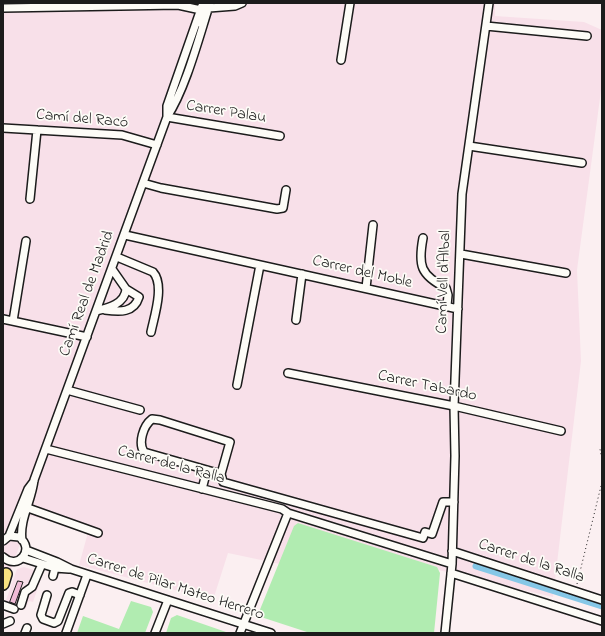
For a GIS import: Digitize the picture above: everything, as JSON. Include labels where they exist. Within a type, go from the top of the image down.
[{"type":"street","points":[[3,8],[178,5],[235,6],[242,3]]},
{"type":"street","points":[[341,60],[350,3]]},
{"type":"street","name":"Camí Vell d'Albal","points":[[445,633],[452,564],[454,502],[454,406],[461,254],[462,194],[489,3]]},
{"type":"street","name":"Camí Real de Madrid","points":[[22,540],[21,526],[28,508],[34,480],[87,337],[100,310],[112,269],[167,117],[174,107],[197,42],[196,34],[206,5]]},
{"type":"street","name":"Camí Real de Madrid","points":[[167,117],[167,106],[206,5]]},
{"type":"street","points":[[486,26],[587,36]]},
{"type":"street","name":"Carrer Palau","points":[[167,117],[280,136]]},
{"type":"street","name":"Camí del Racó","points":[[3,128],[122,135],[157,145]]},
{"type":"street","points":[[30,199],[37,130]]},
{"type":"street","points":[[469,146],[582,163]]},
{"type":"street","points":[[143,183],[161,188],[277,209],[283,208],[286,190]]},
{"type":"street","points":[[366,288],[373,225]]},
{"type":"street","name":"Carrer del Moble","points":[[125,234],[458,309]]},
{"type":"street","points":[[423,238],[420,255],[422,271],[435,283],[446,288],[448,294],[447,306]]},
{"type":"street","points":[[13,321],[26,241]]},
{"type":"street","points":[[461,254],[566,273]]},
{"type":"street","points":[[117,257],[153,272],[157,276],[160,286],[151,332]]},
{"type":"street","points":[[237,384],[260,265]]},
{"type":"street","points":[[100,310],[125,311],[134,307],[139,296],[126,289],[112,269]]},
{"type":"street","points":[[296,320],[302,274]]},
{"type":"street","points":[[100,310],[110,308],[122,300],[126,289]]},
{"type":"street","points":[[3,319],[87,337]]},
{"type":"street","name":"Carrer Tabardo","points":[[288,373],[454,406],[561,431]]},
{"type":"street","points":[[67,390],[140,410]]},
{"type":"street","points":[[221,474],[144,452],[141,445],[145,426],[152,419],[160,420],[230,442],[221,474],[223,482],[423,538],[425,532],[432,534],[443,502],[454,502]]},
{"type":"street","name":"Carrer de la Ralla","points":[[46,449],[282,509],[288,513],[452,564]]},
{"type":"street","points":[[202,489],[208,470]]},
{"type":"street","name":"Camí Real de Madrid","points":[[6,539],[28,489],[34,480]]},
{"type":"street","points":[[28,508],[98,533]]},
{"type":"street","points":[[240,633],[288,513]]},
{"type":"street","points":[[3,558],[9,562],[15,562],[23,558],[26,550],[22,540],[16,536],[6,539]]},
{"type":"street","name":"Carrer de Pilar Mateo Herrero","points":[[26,550],[87,575],[271,633]]},
{"type":"street","name":"Carrer de la Ralla","points":[[452,551],[602,600]]},
{"type":"street","name":"Carrer de Pilar Mateo Herrero","points":[[23,558],[55,568],[71,569]]},
{"type":"street","points":[[4,578],[15,562]]},
{"type":"street","points":[[21,604],[25,592],[32,586],[42,564]]},
{"type":"street","points":[[53,576],[55,568]]},
{"type":"street","points":[[451,573],[602,621]]},
{"type":"street","points":[[64,632],[87,575]]},
{"type":"street","points":[[47,595],[42,615],[43,619],[54,623],[58,621],[69,593],[72,592],[80,595]]},
{"type":"street","points":[[156,633],[168,600]]},
{"type":"street","points":[[3,605],[14,609]]},
{"type":"path","points":[[602,446],[600,449],[602,460]]},
{"type":"path","points":[[575,591],[602,482]]},
{"type":"shaded area","points":[[3,3],[495,3],[495,16],[584,22],[602,30],[602,83],[577,270],[581,361],[553,597],[307,539],[299,568],[228,553],[213,600],[79,565],[89,529],[30,516],[3,592]]},
{"type":"shaded area","points":[[24,567],[43,573],[33,602],[29,601],[25,610],[5,603],[17,569]]},
{"type":"green space","points":[[298,523],[437,567],[440,573],[434,633],[310,633],[261,617],[259,612],[294,526]]},
{"type":"green space","points":[[131,601],[151,607],[153,612],[145,633],[77,633],[83,616],[119,629]]},
{"type":"green space","points":[[177,615],[227,633],[166,633],[171,618]]},
{"type":"building","points":[[18,581],[23,582],[15,604],[10,602]]},
{"type":"waterway","points":[[476,566],[602,606]]}]
